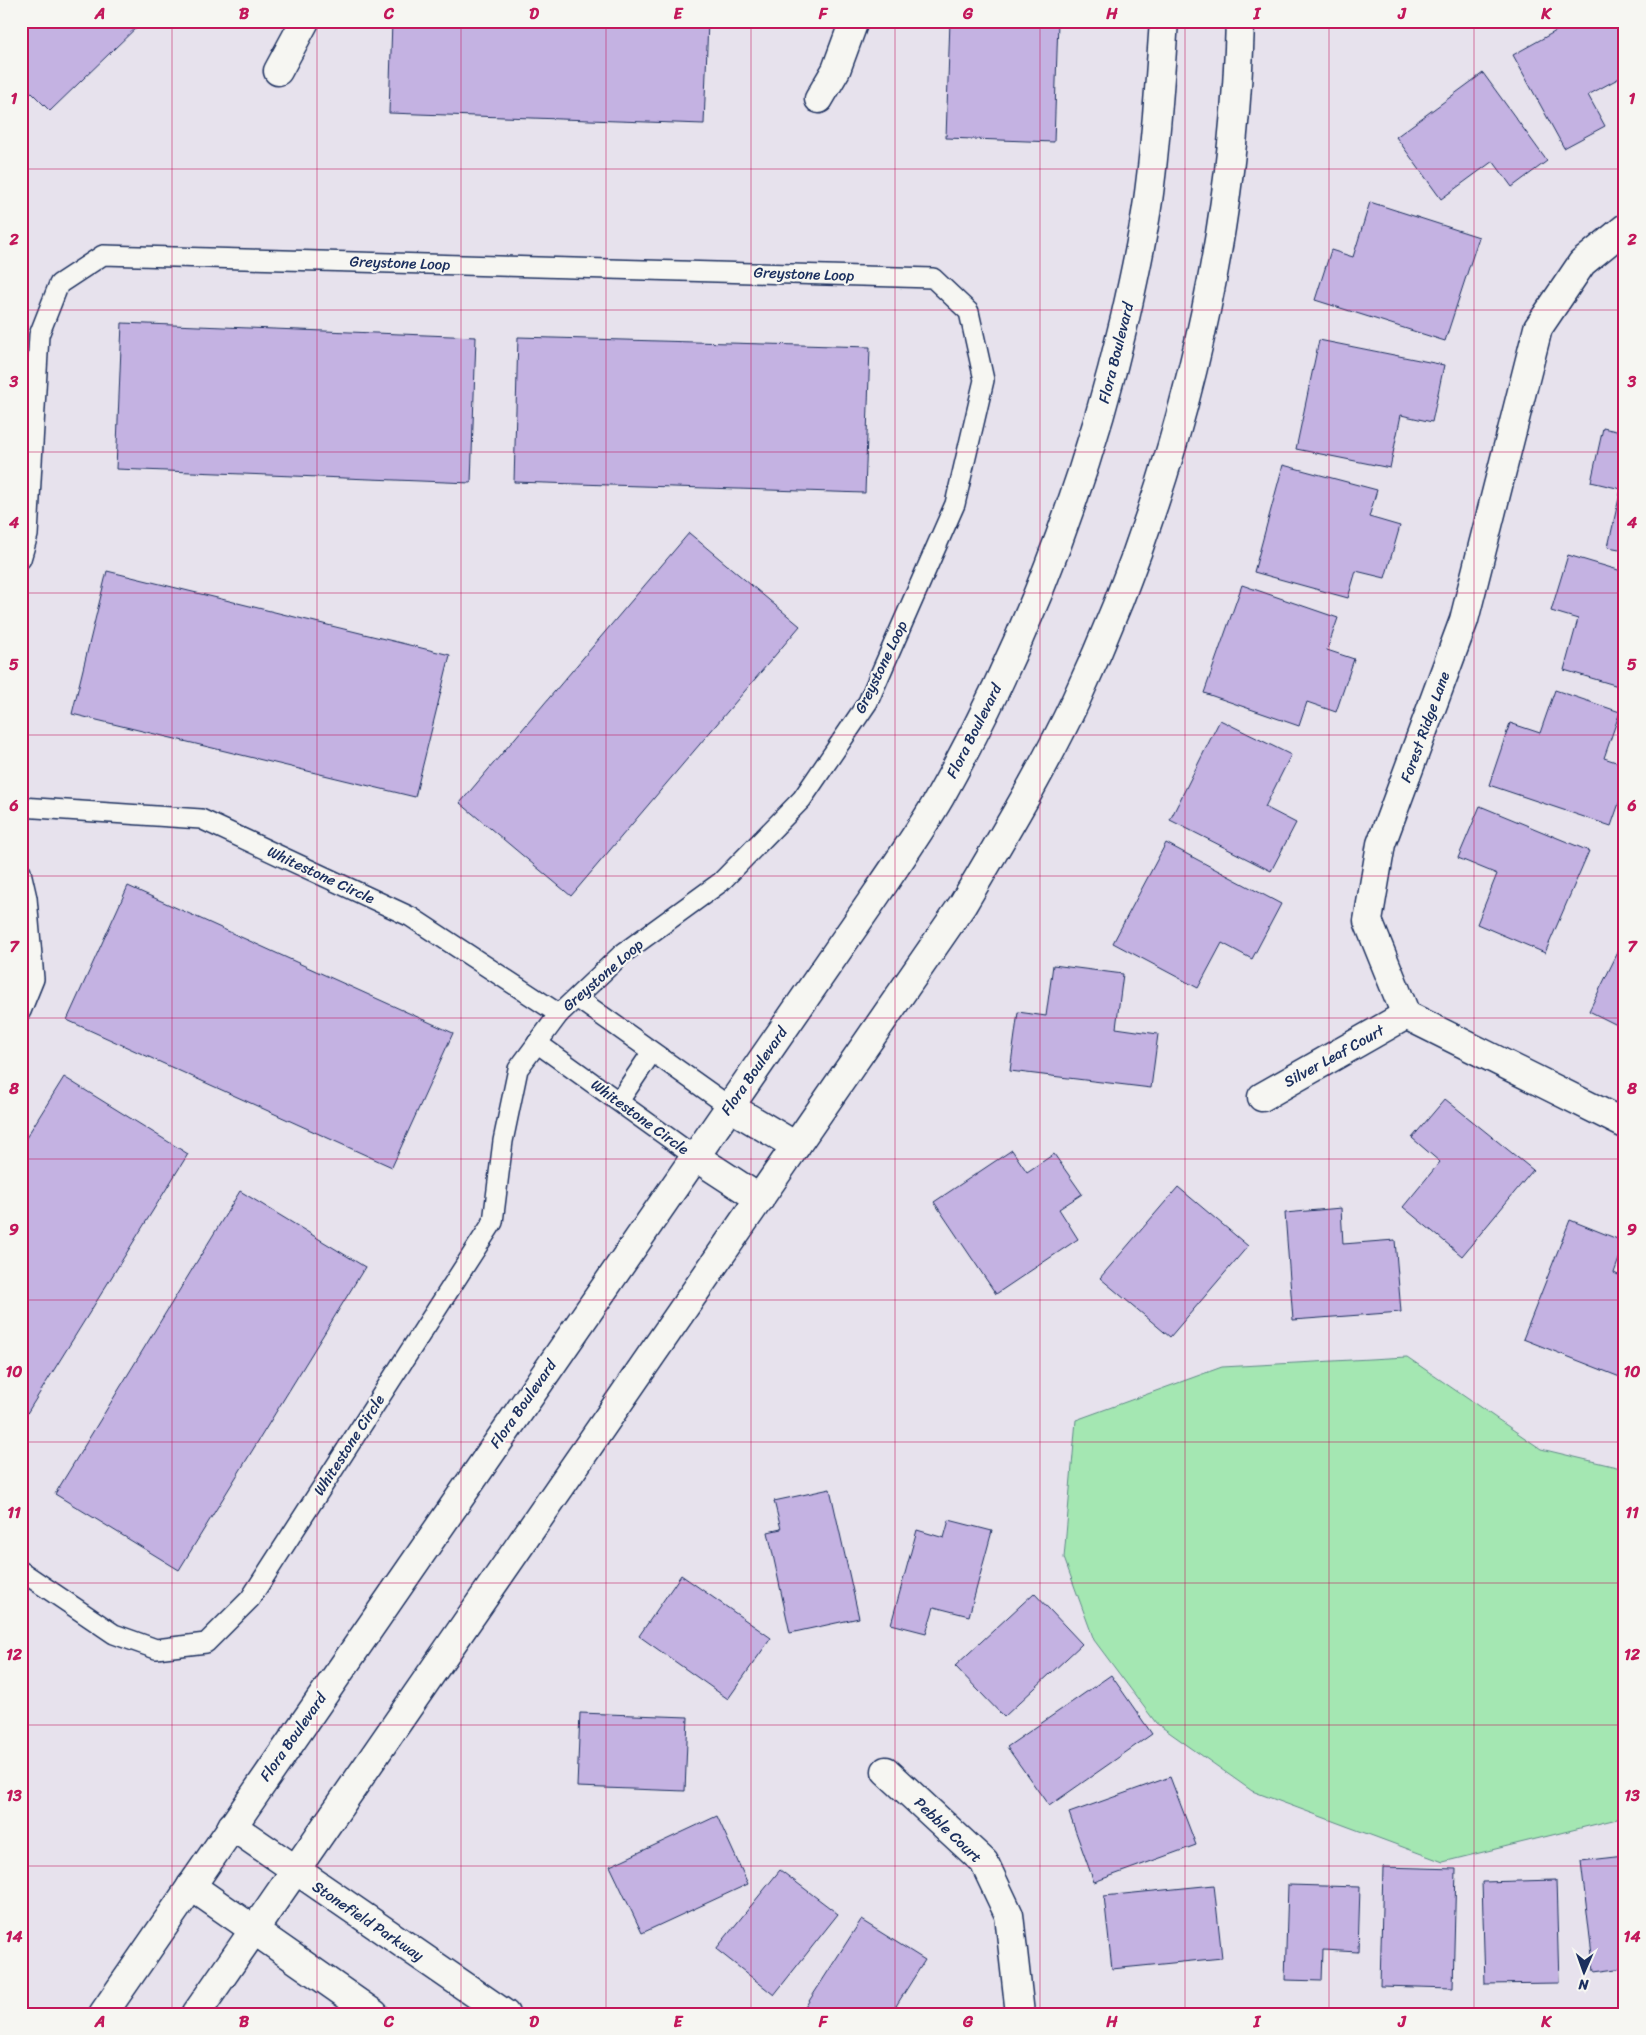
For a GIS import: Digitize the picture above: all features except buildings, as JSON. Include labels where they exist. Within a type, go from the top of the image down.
[{"type":"street","points":[[278,71],[305,21]]},
{"type":"street","points":[[819,99],[836,70],[854,21]]},
{"type":"street","name":"Flora Boulevard","points":[[103,2014],[876,895],[939,798],[996,689],[1041,588],[1085,465],[1110,380],[1133,281],[1150,186],[1164,21]]},
{"type":"street","points":[[196,2014],[963,904],[1026,796],[1075,703],[1116,606],[1156,495],[1180,416],[1204,318],[1229,174],[1238,81],[1240,21]]},
{"type":"street","name":"Forest Ridge Lane","points":[[1406,1015],[1368,921],[1381,844],[1464,620],[1538,328],[1582,263],[1625,228]]},
{"type":"street","points":[[1406,1015],[1625,1124]]},
{"type":"street","name":"Silver Leaf Court","points":[[1262,1096],[1406,1015]]},
{"type":"street","points":[[730,1107],[796,1146]]},
{"type":"street","points":[[694,1156],[760,1199]]},
{"type":"street","name":"Pebble Court","points":[[886,1771],[984,1862],[1010,1915],[1020,2014]]},
{"type":"street","name":"Stonefield Parkway","points":[[232,1826],[505,2014]]},
{"type":"street","points":[[191,1886],[374,2014]]},
{"type":"lane","name":"Greystone Loop","points":[[21,559],[28,536],[39,335],[59,284],[103,256],[933,278],[969,312],[984,380],[956,504],[868,702],[802,799],[721,882],[622,954],[559,1014]]},
{"type":"lane","name":"Whitestone Circle","points":[[21,807],[201,819],[411,917],[559,1014],[518,1069],[503,1141],[493,1222],[244,1605],[206,1643],[156,1649],[114,1634],[21,1571]]},
{"type":"lane","points":[[21,872],[27,898],[34,979],[21,1011]]},
{"type":"lane","points":[[576,998],[730,1107]]},
{"type":"lane","name":"Whitestone Circle","points":[[537,1044],[694,1156]]},
{"type":"lane","points":[[619,1101],[652,1052]]},
{"type":"green space","points":[[1407,1357],[1541,1449],[1625,1469],[1625,1817],[1443,1862],[1252,1791],[1156,1723],[1094,1640],[1064,1558],[1076,1420],[1222,1367]]}]
